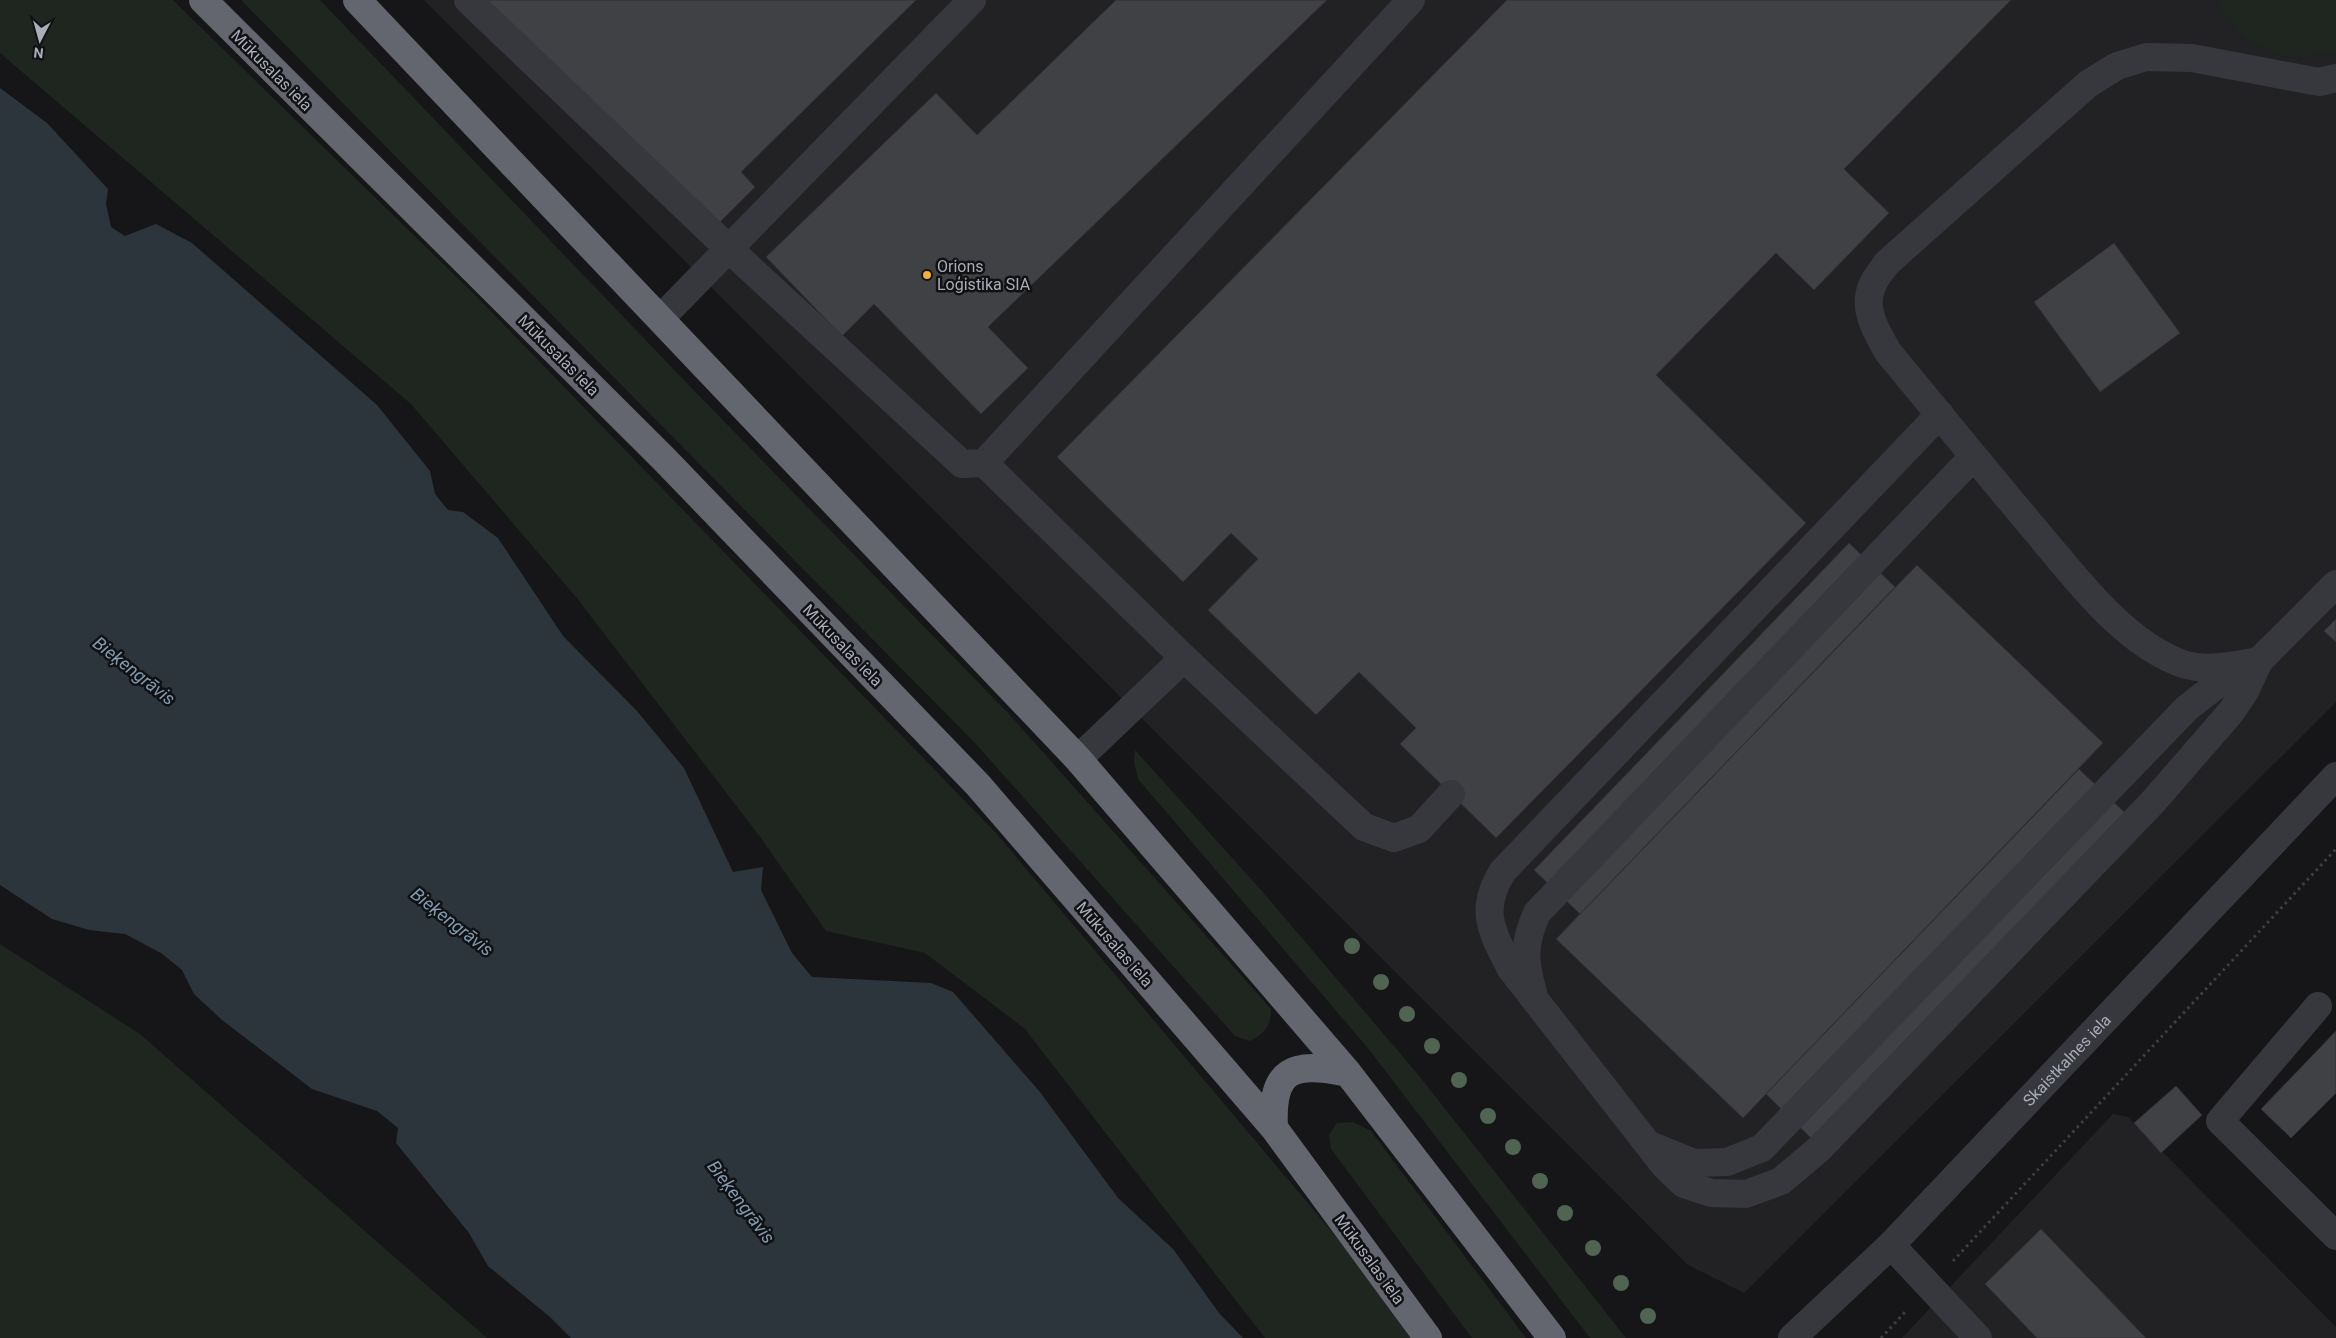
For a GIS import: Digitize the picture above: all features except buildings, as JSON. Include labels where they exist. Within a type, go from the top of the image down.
[{"type":"highway","name":"Mūkusalas iela","points":[[202,0],[664,460],[978,785],[1274,1128],[1428,1338]]},
{"type":"highway","points":[[358,0],[662,318],[1078,759],[1348,1073],[1552,1338]]},
{"type":"highway","points":[[1274,1128],[1273,1104],[1276,1090],[1282,1080],[1292,1072],[1306,1068],[1321,1067],[1348,1073]]},
{"type":"street","points":[[468,0],[729,249],[962,464],[984,463],[1411,0]]},
{"type":"street","points":[[662,318],[972,0]]},
{"type":"street","points":[[2259,661],[2218,668],[2185,664],[2150,649],[2130,634],[2082,584],[1973,457],[1888,352],[1871,319],[1869,300],[1872,286],[1887,263],[2088,84],[2117,66],[2146,57],[2192,58],[2320,82],[2336,78]]},
{"type":"street","points":[[1940,414],[1503,872],[1493,886],[1488,905],[1495,938],[1511,969],[1646,1143],[1664,1165],[1684,1184],[1711,1193],[1746,1194],[1781,1181],[1819,1150],[2152,803],[2231,712],[2245,691],[2259,661]]},
{"type":"street","points":[[1536,1001],[1526,967],[1526,947],[1530,930],[1538,913],[1973,457]]},
{"type":"street","points":[[984,463],[1184,658],[1364,827],[1394,838],[1419,829],[1451,794]]},
{"type":"street","points":[[1646,1143],[1694,1163],[1727,1162],[1762,1148],[2187,708],[2214,686],[2259,661],[2336,584]]},
{"type":"street","points":[[1078,759],[1184,658]]},
{"type":"street","name":"Skaistkalnes iela","points":[[1792,1338],[1891,1245],[2336,776]]},
{"type":"street","points":[[2318,1006],[2220,1121],[2336,1236]]},
{"type":"street","points":[[1891,1245],[1978,1338]]},
{"type":"path","points":[[1881,1338],[2336,849]]},
{"type":"shaded area","points":[[0,0],[173,0],[477,297],[995,832],[1350,1253],[1410,1338],[1265,1338],[1024,1028],[925,953],[826,931],[761,838],[576,597],[411,404],[0,53]]},
{"type":"shaded area","points":[[243,0],[320,0],[681,377],[1010,715],[1271,1009],[1270,1020],[1260,1035],[1250,1041],[1235,1036],[976,744]]},
{"type":"shaded area","points":[[424,0],[2336,0],[2336,702],[1744,1293],[1688,1265]]},
{"type":"shaded area","points":[[2218,0],[2336,0],[2336,51],[2313,55],[2278,55],[2244,38],[2223,11]]},
{"type":"shaded area","points":[[1135,750],[1261,890],[1416,1072],[1626,1338],[1590,1338],[1367,1047],[1138,779],[1134,762]]},
{"type":"shaded area","points":[[0,944],[140,1034],[487,1338],[0,1338]]},
{"type":"shaded area","points":[[2113,1114],[2128,1117],[2336,1327],[2336,1338],[1902,1338]]},
{"type":"shaded area","points":[[1353,1122],[1371,1131],[1526,1338],[1472,1338],[1331,1149],[1329,1135],[1337,1123]]},
{"type":"water","name":"Bieķengrāvis","points":[[0,88],[47,123],[108,189],[106,204],[111,227],[125,236],[156,224],[192,243],[377,405],[430,471],[435,494],[448,510],[463,512],[498,538],[563,636],[637,711],[684,768],[733,872],[763,867],[761,890],[792,953],[812,977],[931,983],[953,992],[1040,1092],[1118,1198],[1173,1249],[1219,1313],[1243,1338],[571,1338],[550,1317],[488,1266],[469,1233],[396,1143],[398,1128],[377,1111],[312,1089],[222,1020],[194,994],[182,970],[161,953],[125,934],[89,930],[52,919],[0,885]]},
{"type":"place","name":"Orions Loģistika SIA","points":[[927,275]]}]
